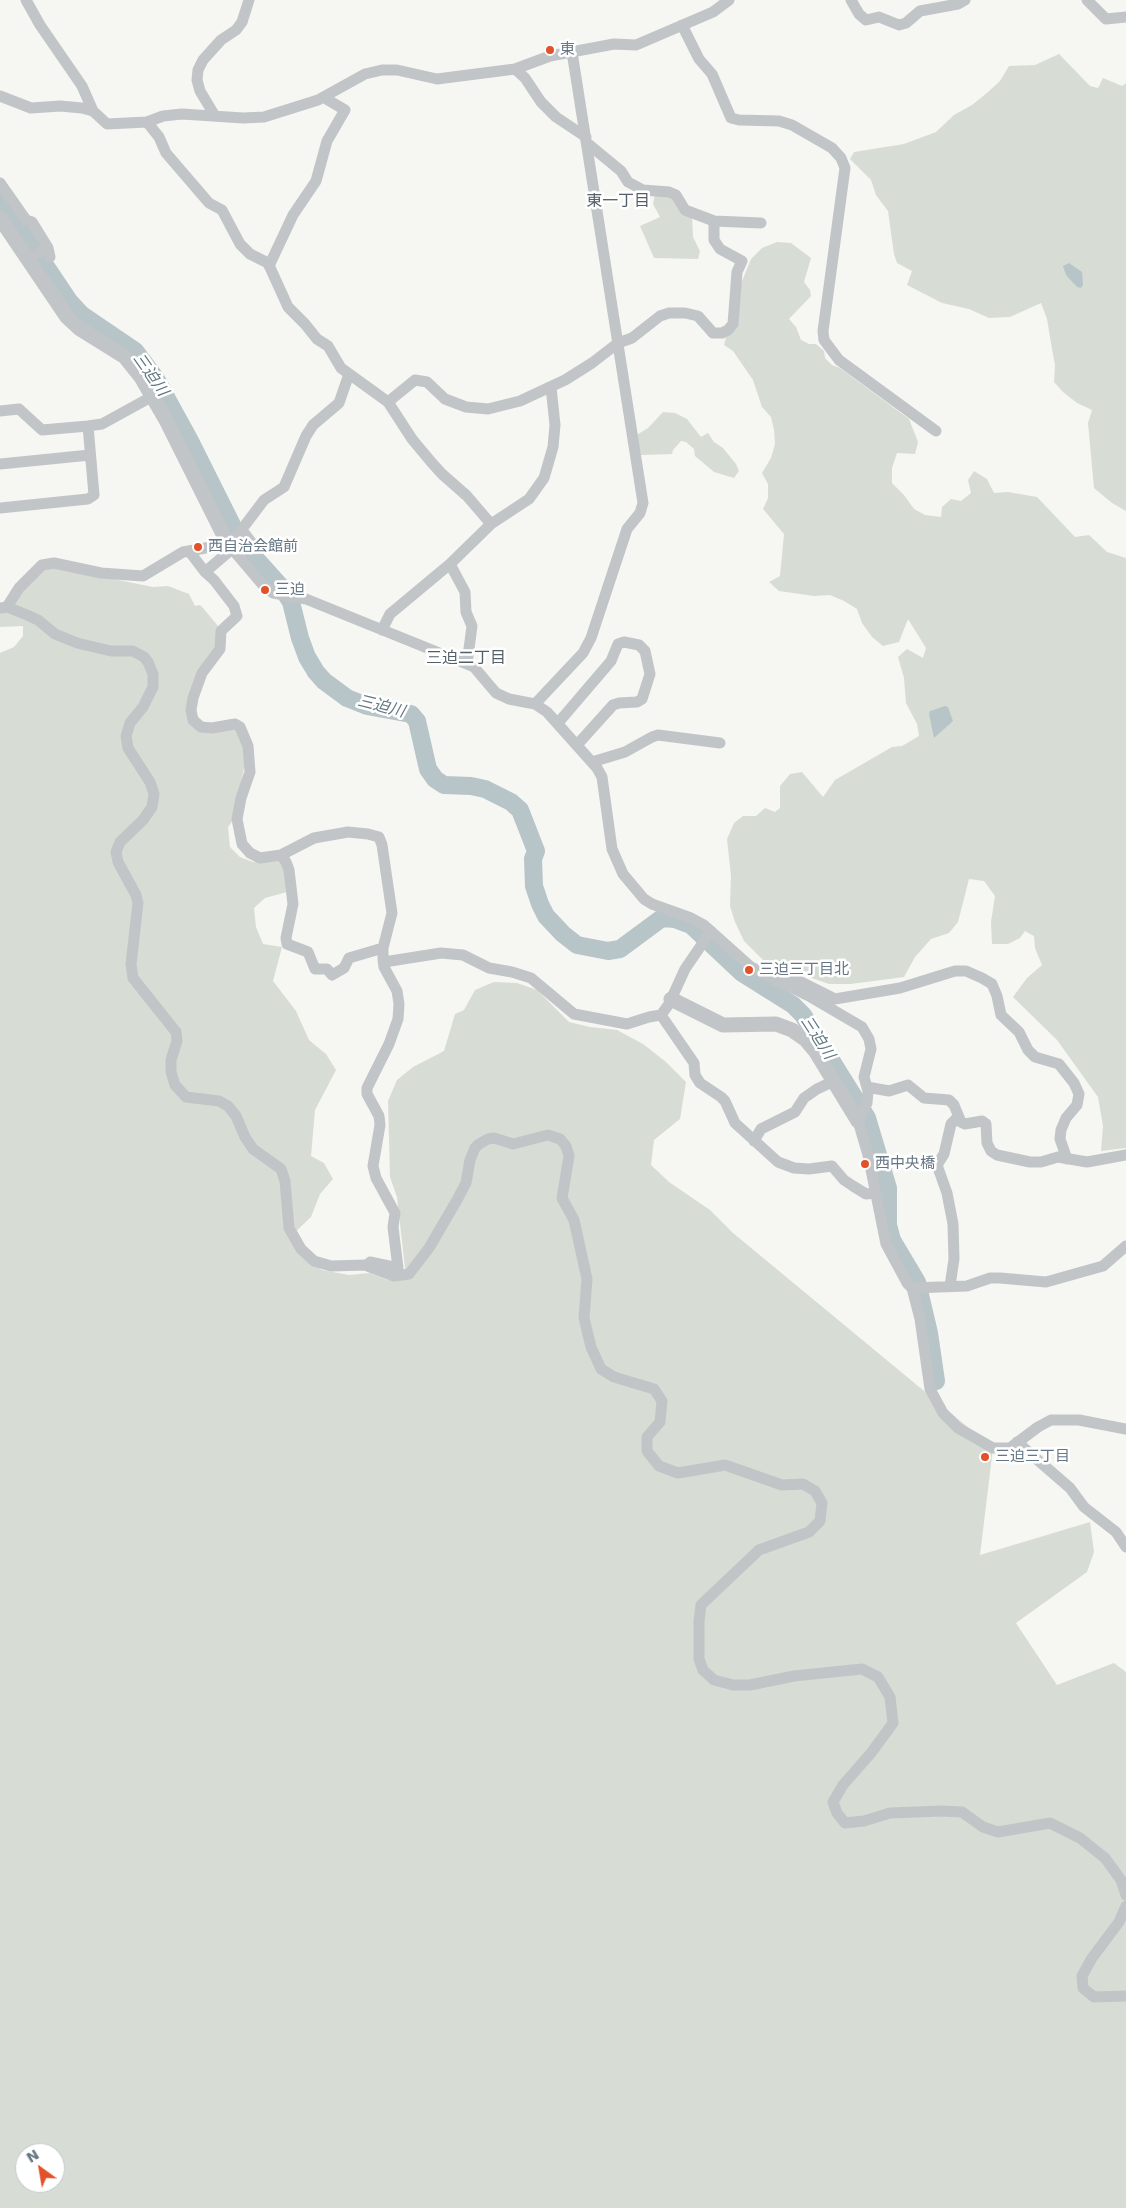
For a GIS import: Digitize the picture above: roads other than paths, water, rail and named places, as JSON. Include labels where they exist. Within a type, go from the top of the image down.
[{"type":"street","points":[[26,0],[40,25],[82,86],[93,111],[107,124],[147,122],[163,116],[182,114],[243,118],[264,117],[280,114],[323,97],[365,74],[382,70],[398,70],[437,79],[515,69],[550,56],[614,44],[636,45],[712,12],[729,0]]},
{"type":"street","points":[[215,116],[200,92],[197,80],[198,70],[203,60],[221,40],[239,26],[249,0]]},
{"type":"street","points":[[851,0],[859,14],[866,20],[879,17],[900,25],[906,23],[920,11],[943,4],[958,4],[965,0]]},
{"type":"street","points":[[1087,0],[1106,19],[1126,18]]},
{"type":"street","points":[[682,25],[699,59],[712,74],[731,118],[779,121],[792,125],[832,148],[840,158],[845,168],[823,331],[824,340],[839,360],[936,431]]},
{"type":"street","points":[[535,704],[583,653],[591,638],[627,529],[640,513],[643,503],[572,52]]},
{"type":"street","points":[[515,69],[525,78],[541,102],[556,117],[621,171],[628,182],[646,192],[669,192],[676,195],[685,210],[714,221],[761,223]]},
{"type":"street","points":[[0,96],[31,108],[60,106],[93,111]]},
{"type":"street","points":[[269,266],[293,216],[316,182],[326,141],[345,110],[323,97]]},
{"type":"street","points":[[147,122],[159,138],[166,153],[209,203],[222,210],[240,244],[250,254],[268,262],[288,307],[305,324],[317,340],[328,346],[341,368],[388,402],[412,438],[437,469],[467,496],[491,524]]},
{"type":"street","points":[[0,182],[26,220],[32,222],[40,254],[67,317],[132,364],[153,396],[231,545],[262,584],[273,593],[306,599],[474,667],[489,688],[502,697],[535,704],[547,712],[592,762],[602,777],[612,850],[624,874],[644,900],[691,918],[707,936],[750,967],[809,996],[862,1027],[869,1038],[871,1049],[864,1069],[866,1087],[862,1113],[868,1155],[886,1244],[907,1283],[916,1288],[967,1286],[990,1278],[1046,1282],[1103,1266],[1126,1246]]},
{"type":"street","points":[[0,218],[40,254]]},
{"type":"street","points":[[388,402],[415,380],[427,382],[452,403],[483,409],[520,401],[552,387],[592,363],[618,343],[632,338],[660,316],[669,313],[684,313],[698,316],[713,333],[722,333],[728,330],[732,324],[737,272],[742,261],[731,257],[720,249],[714,240],[714,221]]},
{"type":"street","points":[[205,572],[231,545],[264,500],[284,487],[306,436],[313,425],[340,403],[349,374]]},
{"type":"street","points":[[382,630],[390,614],[450,564],[491,524],[528,499],[544,478],[553,447],[555,424],[552,387]]},
{"type":"street","points":[[0,411],[19,409],[42,430],[88,426],[102,424],[153,396]]},
{"type":"street","points":[[0,508],[88,499],[94,495],[88,426]]},
{"type":"street","points":[[0,464],[90,455]]},
{"type":"street","points":[[242,530],[258,552]]},
{"type":"street","points":[[231,545],[183,552],[143,576],[102,573],[54,563],[42,565],[19,588],[4,608],[38,620],[55,634],[67,640],[111,651],[133,651],[144,657],[153,674],[153,687],[143,707],[130,723],[126,736],[128,748],[150,782],[154,794],[152,807],[120,842],[116,852],[118,862],[138,902],[130,964],[133,978],[176,1032],[178,1042],[171,1060],[171,1072],[175,1085],[186,1097],[219,1101],[228,1106],[236,1116],[253,1149],[281,1170],[285,1181],[289,1228],[301,1249],[314,1261],[331,1266],[365,1265],[394,1276],[409,1274],[414,1270],[458,1200],[466,1183],[475,1148],[484,1141],[494,1138],[513,1144],[548,1135],[560,1139],[566,1146],[569,1156],[562,1198],[574,1220],[586,1279],[584,1318],[591,1347],[601,1369],[614,1377],[654,1389],[662,1401],[660,1422],[647,1438],[647,1451],[659,1466],[678,1473],[725,1465],[782,1485],[803,1484],[815,1491],[822,1503],[820,1521],[809,1532],[759,1550],[701,1605],[698,1621],[699,1659],[703,1670],[714,1680],[733,1685],[750,1685],[794,1676],[862,1669],[878,1677],[890,1697],[893,1723],[844,1785],[833,1802],[837,1813],[845,1823],[864,1821],[890,1813],[942,1812],[962,1812],[983,1827],[998,1832],[1050,1823],[1080,1838],[1105,1858],[1121,1880],[1126,1895]]},
{"type":"street","points":[[189,551],[234,606],[237,616],[221,631],[220,649],[200,678],[193,698],[191,715],[197,725],[205,728],[235,724],[240,727],[250,754],[250,772],[238,812],[237,826],[240,838],[250,854],[260,858],[281,855],[314,838],[348,832],[378,837],[382,845],[392,913],[383,948],[384,967],[397,991],[399,1004],[398,1019],[389,1044],[367,1088],[367,1094],[379,1116],[380,1125],[373,1166],[376,1178],[395,1213],[393,1227],[398,1268],[370,1262],[365,1265]]},
{"type":"street","points":[[450,564],[465,592],[466,612],[472,626],[467,664]]},
{"type":"street","points":[[558,723],[612,661],[618,644],[624,642],[639,645],[644,651],[650,674],[642,699],[637,702],[613,705],[577,745]]},
{"type":"street","points":[[592,762],[625,752],[652,736],[658,735],[720,743]]},
{"type":"street","points":[[281,855],[289,870],[293,904],[286,938],[287,944],[308,952],[315,969],[327,969],[332,975],[344,968],[349,958],[383,948]]},
{"type":"street","points":[[661,1015],[671,999],[684,969],[707,936]]},
{"type":"street","points":[[384,962],[441,952],[463,955],[489,968],[531,978],[574,1014],[627,1024],[649,1016],[661,1015]]},
{"type":"street","points":[[776,981],[787,975],[835,999],[900,988],[955,971],[966,971],[992,984],[998,996],[1001,1015],[1018,1032],[1028,1050],[1035,1057],[1059,1064],[1074,1082],[1079,1094],[1077,1105],[1066,1118],[1061,1130],[1060,1139],[1067,1159]]},
{"type":"street","points":[[671,999],[724,1025],[776,1024],[792,1030],[805,1039],[816,1052],[834,1081],[862,1113]]},
{"type":"street","points":[[661,1015],[694,1063],[695,1075],[700,1083],[725,1101],[735,1123],[778,1162],[794,1168],[809,1169],[832,1166],[844,1180],[853,1186],[866,1194],[875,1193]]},
{"type":"street","points":[[754,1141],[761,1129],[795,1112],[804,1098],[834,1081]]},
{"type":"street","points":[[866,1087],[889,1091],[908,1085],[924,1098],[949,1100],[954,1105],[958,1117],[965,1124],[982,1121],[986,1124],[987,1143],[991,1151],[997,1155],[1030,1162],[1042,1162],[1058,1157],[1087,1162],[1126,1155]]},
{"type":"street","points":[[950,1286],[954,1258],[953,1224],[947,1193],[937,1165],[944,1154],[951,1124],[958,1117]]},
{"type":"street","points":[[916,1288],[930,1389],[943,1413],[958,1428],[993,1448],[1010,1448],[1038,1426],[1051,1420],[1079,1420],[1126,1429]]},
{"type":"street","points":[[1017,1442],[1070,1488],[1084,1507],[1116,1532],[1126,1547]]},
{"type":"street","points":[[1126,1906],[1119,1922],[1092,1958],[1082,1976],[1084,1988],[1094,1997],[1126,1996]]},
{"type":"waterway","name":"三迫川","points":[[0,198],[69,301],[82,315],[135,351],[156,379],[189,439],[233,527],[291,602],[300,638],[307,657],[316,672],[324,681],[347,698],[367,706],[411,714],[417,721],[428,769],[435,779],[444,785],[471,786],[485,789],[511,802],[520,810],[536,851],[533,859],[534,886],[540,904],[546,916],[563,934],[577,945],[608,951],[620,949],[662,918],[675,919],[691,925],[742,973],[793,1005],[803,1015],[867,1118],[888,1188],[888,1225],[892,1240],[917,1282],[929,1333],[936,1381]]},
{"type":"place","name":"東","points":[[550,50]]},
{"type":"place","name":"西自治会館前","points":[[198,547]]},
{"type":"place","name":"三迫","points":[[265,590]]},
{"type":"place","name":"三迫三丁目北","points":[[749,970]]},
{"type":"place","name":"西中央橋","points":[[865,1164]]},
{"type":"place","name":"三迫三丁目","points":[[985,1457]]},
{"type":"district","name":"東一丁目","points":[[618,202]]},
{"type":"district","name":"三迫二丁目","points":[[466,659]]}]
